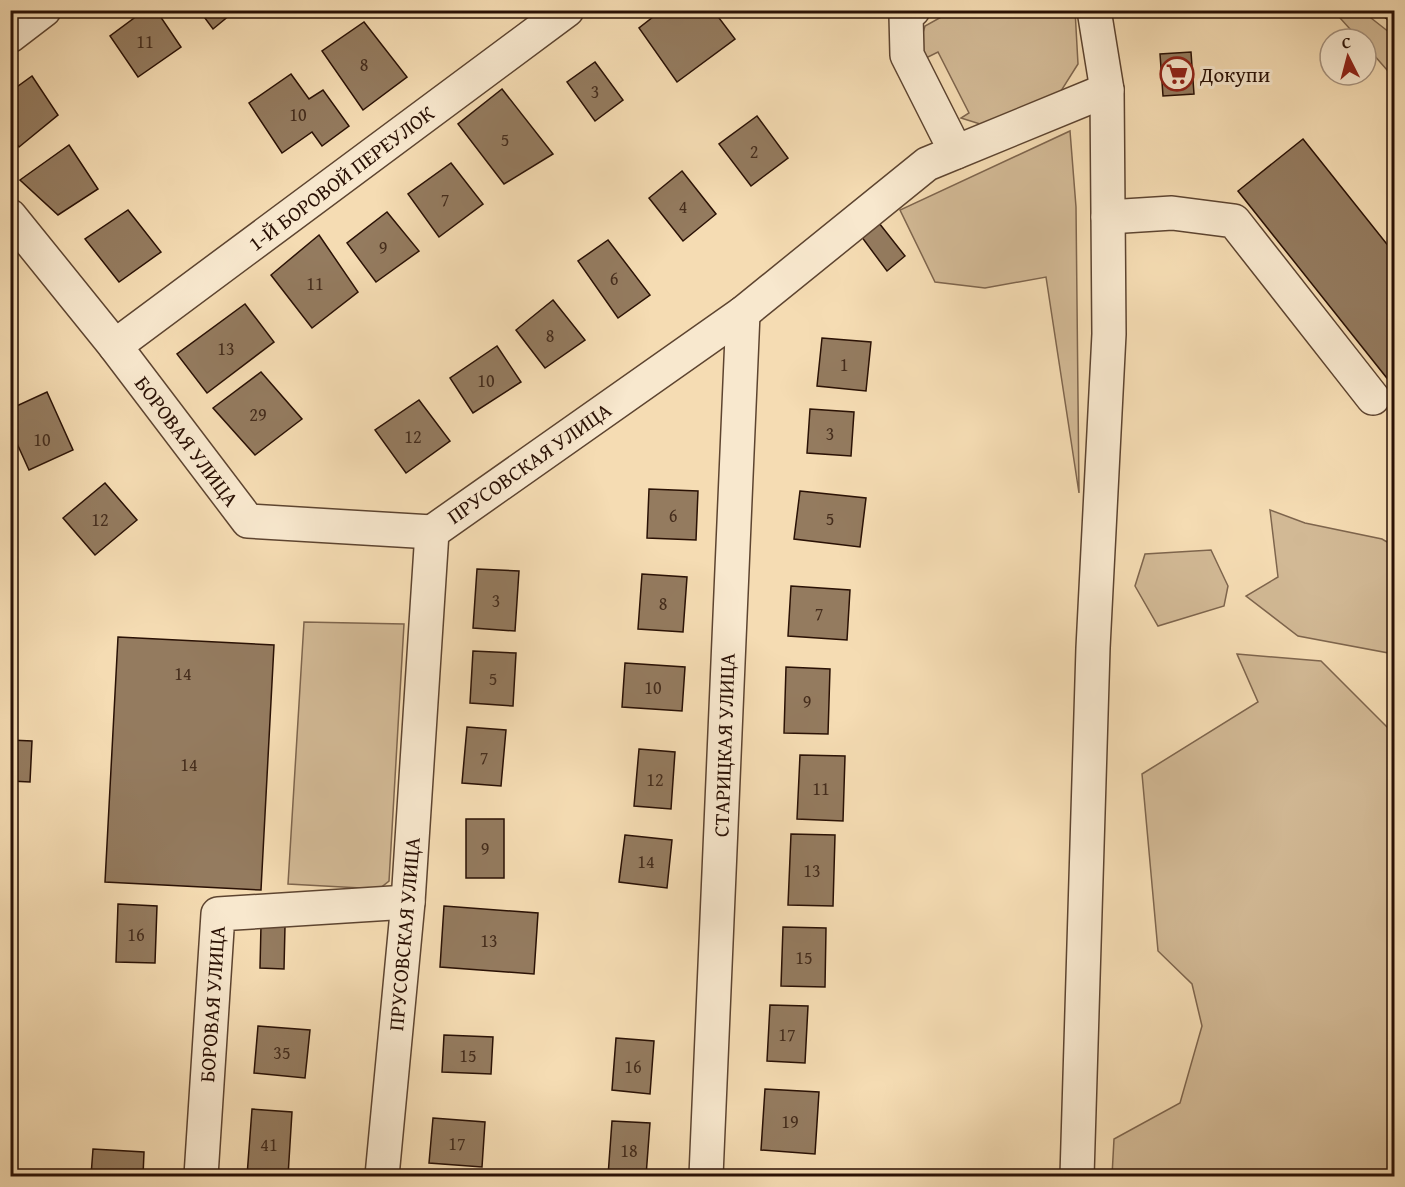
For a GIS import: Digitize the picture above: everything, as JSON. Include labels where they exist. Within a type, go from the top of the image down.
[{"type":"street","points":[[10,36],[44,10]]},
{"type":"street","name":"1-Й БОРОВОЙ ПЕРЕУЛОК","points":[[115,346],[567,10]]},
{"type":"street","points":[[913,10],[906,15],[907,55],[956,152]]},
{"type":"street","points":[[1077,1176],[1093,660],[1108,334],[1107,90],[1094,10]]},
{"type":"street","name":"ПРУСОВСКАЯ УЛИЦА","points":[[382,1176],[408,902],[432,532],[743,313],[927,164],[1107,90]]},
{"type":"street","points":[[1108,218],[1172,213],[1234,221],[1372,398]]},
{"type":"street","name":"БОРОВАЯ УЛИЦА","points":[[16,233],[115,346],[248,521],[432,532]]},
{"type":"street","name":"СТАРИЦКАЯ УЛИЦА","points":[[706,1176],[743,313]]},
{"type":"street","name":"БОРОВАЯ УЛИЦА","points":[[201,1176],[218,914],[408,902]]},
{"type":"shaded area","points":[[1075,10],[1078,64],[1061,91],[999,120],[980,124],[961,118],[969,113],[938,52],[926,58],[919,46],[925,26],[952,11]]},
{"type":"shaded area","points":[[1352,10],[1362,11],[1394,36],[1394,78],[1378,60],[1378,27],[1348,27],[1340,18]]},
{"type":"shaded area","points":[[1070,131],[1076,207],[1079,493],[1046,277],[985,288],[935,282],[900,210]]},
{"type":"shaded area","points":[[1270,510],[1305,523],[1382,539],[1394,546],[1394,654],[1298,636],[1246,596],[1278,577]]},
{"type":"shaded area","points":[[1211,550],[1228,586],[1224,606],[1158,626],[1135,586],[1145,554]]},
{"type":"shaded area","points":[[304,622],[404,624],[389,881],[379,889],[288,884]]},
{"type":"shaded area","points":[[1237,654],[1321,661],[1394,734],[1394,1176],[1112,1176],[1114,1139],[1180,1103],[1202,1026],[1192,984],[1158,951],[1142,774],[1258,702]]},
{"type":"building","points":[[145,10],[156,10],[181,47],[138,77],[110,36]]},
{"type":"building","points":[[199,10],[236,10],[213,29]]},
{"type":"building","points":[[662,10],[713,10],[735,39],[677,82],[639,28]]},
{"type":"building","points":[[364,22],[407,77],[363,110],[322,51]]},
{"type":"building","name":"Докупи","points":[[1191,52],[1194,94],[1163,96],[1160,54]]},
{"type":"building","points":[[595,62],[623,100],[595,121],[567,82]]},
{"type":"building","points":[[291,74],[309,99],[323,90],[349,126],[322,146],[312,132],[282,153],[249,103]]},
{"type":"building","points":[[32,76],[58,115],[19,147],[10,135],[10,92]]},
{"type":"building","points":[[502,89],[553,154],[504,184],[458,124]]},
{"type":"building","points":[[757,116],[788,158],[751,186],[719,144]]},
{"type":"building","points":[[1303,139],[1394,253],[1394,387],[1238,191]]},
{"type":"building","points":[[69,145],[98,189],[58,215],[20,180]]},
{"type":"building","points":[[451,163],[483,204],[439,237],[408,194]]},
{"type":"building","points":[[682,171],[716,214],[683,241],[649,198]]},
{"type":"building","points":[[128,210],[161,252],[119,282],[85,239]]},
{"type":"building","points":[[387,212],[419,251],[376,282],[347,243]]},
{"type":"building","points":[[879,223],[905,256],[887,271],[861,236]]},
{"type":"building","points":[[319,235],[358,292],[312,328],[271,275]]},
{"type":"building","points":[[608,240],[650,295],[618,318],[578,261]]},
{"type":"building","points":[[553,300],[585,340],[545,368],[516,330]]},
{"type":"building","points":[[245,304],[274,342],[207,393],[177,354]]},
{"type":"building","points":[[822,338],[871,342],[866,391],[817,386]]},
{"type":"building","points":[[497,346],[521,382],[473,413],[450,378]]},
{"type":"building","points":[[261,372],[302,419],[255,455],[213,408]]},
{"type":"building","points":[[47,392],[73,450],[29,470],[10,428],[10,409]]},
{"type":"building","points":[[419,400],[450,441],[406,473],[375,430]]},
{"type":"building","points":[[810,409],[854,412],[851,456],[807,453]]},
{"type":"building","points":[[105,483],[137,520],[95,555],[63,518]]},
{"type":"building","points":[[649,489],[698,491],[696,540],[647,538]]},
{"type":"building","points":[[800,491],[866,498],[860,547],[794,539]]},
{"type":"building","points":[[477,569],[519,571],[515,631],[473,628]]},
{"type":"building","points":[[642,574],[687,577],[683,632],[638,629]]},
{"type":"building","points":[[791,586],[850,590],[847,640],[788,636]]},
{"type":"building","points":[[118,637],[274,645],[261,890],[105,882]]},
{"type":"building","points":[[473,651],[516,653],[513,706],[470,703]]},
{"type":"building","points":[[625,663],[685,667],[682,711],[622,707]]},
{"type":"building","points":[[786,667],[830,669],[828,734],[784,733]]},
{"type":"building","points":[[467,727],[506,730],[501,786],[462,783]]},
{"type":"building","points":[[10,740],[32,741],[30,782],[10,781]]},
{"type":"building","points":[[639,749],[675,752],[671,809],[634,806]]},
{"type":"building","points":[[800,755],[845,756],[843,821],[797,819]]},
{"type":"building","points":[[466,819],[504,819],[504,878],[466,878]]},
{"type":"building","points":[[791,834],[835,835],[833,906],[788,905]]},
{"type":"building","points":[[625,835],[672,840],[667,888],[619,882]]},
{"type":"building","points":[[118,904],[157,906],[155,963],[116,962]]},
{"type":"building","points":[[444,906],[538,913],[534,974],[440,967]]},
{"type":"building","points":[[261,925],[285,926],[284,969],[260,968]]},
{"type":"building","points":[[783,927],[826,928],[825,987],[781,986]]},
{"type":"building","points":[[770,1005],[808,1006],[805,1063],[767,1061]]},
{"type":"building","points":[[258,1026],[310,1030],[305,1078],[254,1073]]},
{"type":"building","points":[[444,1035],[493,1037],[491,1074],[442,1072]]},
{"type":"building","points":[[616,1038],[654,1041],[650,1094],[612,1090]]},
{"type":"building","points":[[765,1089],[819,1092],[815,1154],[761,1150]]},
{"type":"building","points":[[252,1109],[292,1112],[288,1176],[247,1176]]},
{"type":"building","points":[[433,1118],[485,1122],[482,1167],[429,1163]]},
{"type":"building","points":[[612,1121],[650,1123],[646,1176],[608,1176]]},
{"type":"building","points":[[93,1149],[144,1152],[143,1176],[91,1176]]},
{"type":"railway","points":[[1380,10],[1394,21]]},
{"type":"place","name":"Докупи","points":[[1177,74]]}]
